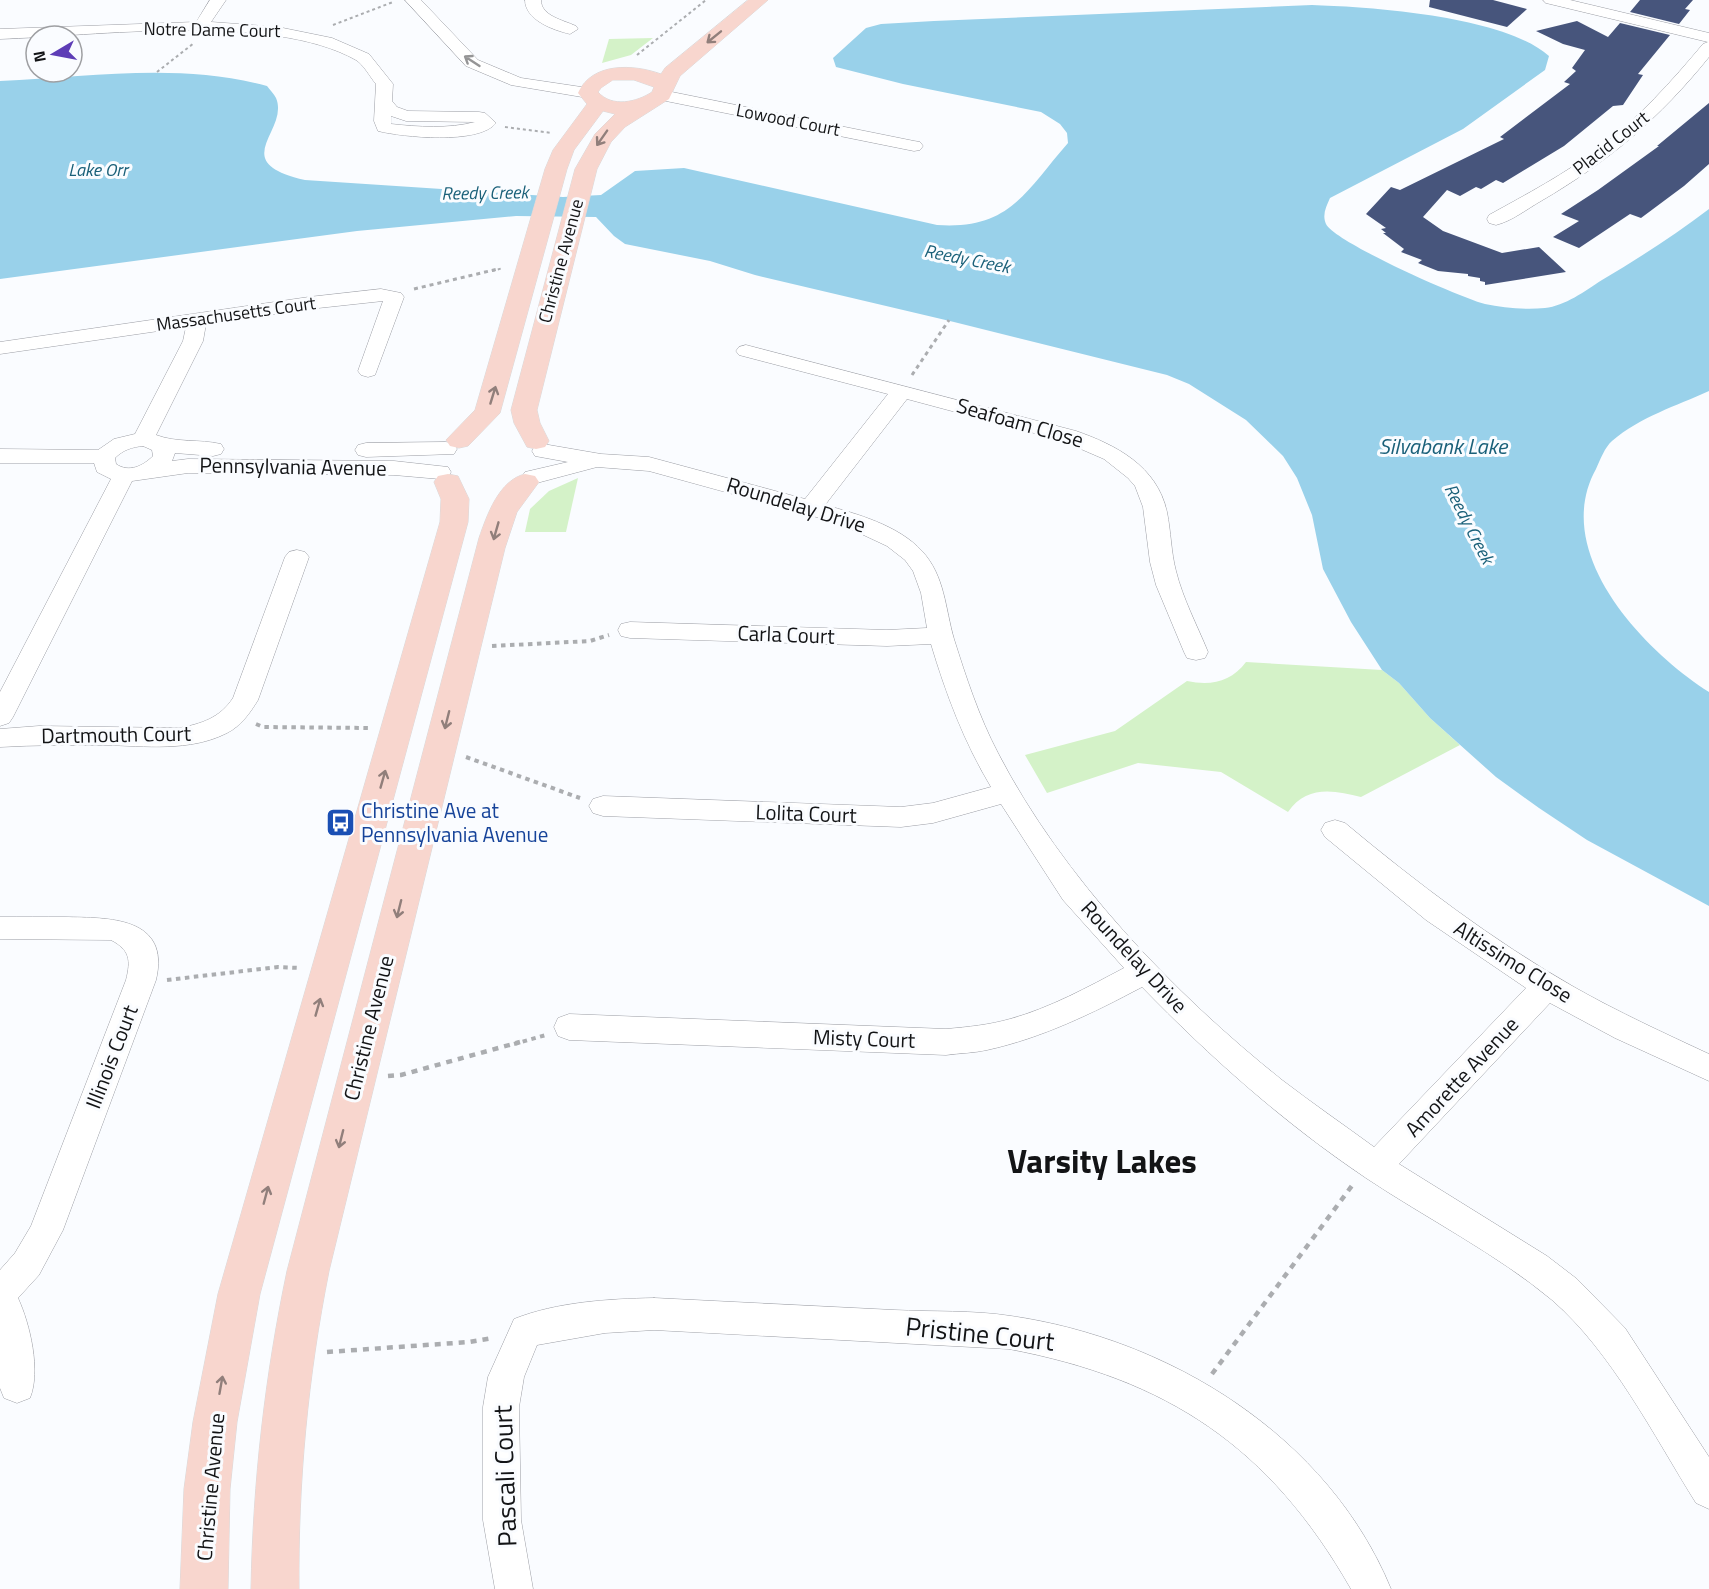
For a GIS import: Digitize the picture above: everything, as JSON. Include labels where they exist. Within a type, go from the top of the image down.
[{"type":"main road","name":"Christine Avenue","points":[[275,1589],[279,1463],[290,1354],[308,1271],[465,648],[501,515],[515,492],[540,468],[544,459],[540,446],[527,423],[524,410],[580,190],[594,150],[610,127],[630,111],[657,95],[678,66],[759,0]]},
{"type":"main road","points":[[621,74],[650,76],[657,95],[621,107],[595,92],[621,74],[653,61]]},
{"type":"main road","name":"Christine Avenue","points":[[204,1589],[207,1489],[215,1422],[239,1294],[454,522],[459,471],[493,397],[550,190],[564,150],[595,92]]},
{"type":"main road","points":[[529,479],[510,489],[459,471],[474,433],[509,430],[524,434],[540,446]]},
{"type":"street","points":[[206,26],[218,0]]},
{"type":"street","points":[[413,0],[472,63],[517,82],[595,92]]},
{"type":"street","points":[[421,0],[442,12],[492,58],[512,68],[536,73],[595,92]]},
{"type":"street","points":[[533,0],[533,7],[539,15],[570,29]]},
{"type":"street","points":[[1551,0],[1590,4],[1709,38]]},
{"type":"street","name":"Notre Dame Court","points":[[0,34],[206,26],[280,30],[346,48],[376,69],[386,85],[387,106],[391,110],[406,116],[479,117],[486,120],[485,126]]},
{"type":"street","name":"Placid Court","points":[[1496,219],[1584,167],[1607,150],[1653,110],[1709,47]]},
{"type":"street","name":"Lowood Court","points":[[657,95],[914,146]]},
{"type":"street","name":"Massachusetts Court","points":[[0,348],[381,295],[394,297]]},
{"type":"street","points":[[368,371],[394,297]]},
{"type":"street","points":[[151,441],[193,341],[197,320]]},
{"type":"street","name":"Seafoam Close","points":[[746,351],[1081,439],[1112,454],[1132,471],[1147,488],[1152,498],[1162,563],[1196,652]]},
{"type":"street","points":[[810,508],[902,391]]},
{"type":"street","points":[[151,441],[163,447],[164,457],[154,467],[135,473],[109,471],[103,462],[104,457],[123,443],[151,441]]},
{"type":"street","name":"Pennsylvania Avenue","points":[[151,441],[180,448],[459,471]]},
{"type":"street","name":"Roundelay Drive","points":[[540,446],[601,461],[649,464],[678,470],[810,508],[873,529],[895,541],[913,555],[924,570],[933,593],[941,635],[955,682],[985,754],[1007,792],[1074,892],[1189,1016],[1271,1089],[1376,1167],[1535,1267],[1565,1290],[1613,1340],[1709,1490]]},
{"type":"street","points":[[0,456],[104,457]]},
{"type":"street","name":"Roundelay Drive","points":[[529,479],[601,461]]},
{"type":"street","name":"Pennsylvania Avenue","points":[[135,473],[170,466],[394,468],[459,471]]},
{"type":"street","points":[[0,717],[135,473]]},
{"type":"street","name":"Dartmouth Court","points":[[0,738],[39,735],[179,737],[201,734],[221,727],[237,713],[245,700],[297,557]]},
{"type":"street","name":"Carla Court","points":[[630,630],[887,638],[941,635]]},
{"type":"street","name":"Lolita Court","points":[[603,806],[901,817],[933,813],[1007,792]]},
{"type":"street","name":"Altissimo Close","points":[[1335,830],[1442,917],[1547,986],[1657,1044],[1709,1068]]},
{"type":"street","name":"Illinois Court","points":[[0,928],[111,929],[125,933],[137,942],[145,957],[141,980],[46,1230],[33,1256],[15,1280],[0,1292]]},
{"type":"street","name":"Misty Court","points":[[569,1027],[946,1042],[987,1037],[1028,1026],[1061,1014],[1145,971]]},
{"type":"street","name":"Amorette Avenue","points":[[1376,1167],[1547,986]]},
{"type":"street","points":[[0,1298],[7,1308],[17,1386]]},
{"type":"street","name":"Pristine Court","points":[[526,1331],[601,1317],[654,1314],[1009,1332],[1053,1338],[1107,1354],[1152,1371],[1197,1396],[1264,1447],[1309,1492],[1348,1546],[1372,1589]]},
{"type":"street","name":"Pascali Court","points":[[514,1589],[502,1520],[501,1407],[506,1377],[526,1331]]},
{"type":"path","points":[[308,36],[399,0]]},
{"type":"path","points":[[633,57],[706,0]]},
{"type":"path","points":[[157,72],[206,26]]},
{"type":"path","points":[[485,126],[552,133]]},
{"type":"path","points":[[394,297],[419,287],[504,268]]},
{"type":"path","points":[[902,391],[949,320]]},
{"type":"path","points":[[465,648],[590,640],[630,630]]},
{"type":"path","points":[[237,713],[263,728],[371,728]]},
{"type":"path","points":[[438,755],[474,758],[603,806]]},
{"type":"path","points":[[141,980],[165,981],[278,967],[300,968]]},
{"type":"path","points":[[357,1076],[401,1075],[519,1044],[569,1027]]},
{"type":"path","points":[[1197,1396],[1359,1177],[1376,1167]]},
{"type":"path","points":[[290,1354],[469,1342],[526,1331]]},
{"type":"green space","points":[[653,38],[631,55],[602,63],[609,39]]},
{"type":"green space","points":[[578,478],[566,532],[525,532],[530,509],[549,491]]},
{"type":"green space","points":[[1246,662],[1382,670],[1399,683],[1430,718],[1460,745],[1361,797],[1321,792],[1303,797],[1288,812],[1221,772],[1138,763],[1047,793],[1025,755],[1115,731],[1187,681],[1204,683],[1220,681],[1234,674]]},
{"type":"water","name":"Silvabank Lake","points":[[1312,5],[1368,8],[1436,16],[1501,31],[1528,42],[1549,56],[1545,70],[1463,129],[1330,198],[1324,214],[1326,224],[1352,244],[1451,292],[1485,304],[1530,309],[1560,304],[1582,293],[1657,246],[1709,209],[1709,391],[1634,425],[1612,441],[1599,462],[1585,501],[1585,533],[1594,565],[1610,596],[1632,625],[1683,674],[1709,692],[1709,906],[1587,840],[1539,808],[1496,777],[1430,718],[1399,683],[1382,670],[1351,622],[1323,569],[1312,515],[1297,478],[1283,456],[1246,420],[1189,384],[1167,375],[755,275],[710,261],[625,244],[596,217],[516,216],[357,231],[0,279],[0,81],[24,79],[24,84],[84,84],[84,75],[101,74],[201,75],[267,86],[276,98],[278,110],[264,155],[269,164],[281,173],[305,180],[563,197],[601,195],[635,171],[684,168],[937,225],[962,225],[982,221],[1014,204],[1068,143],[1067,133],[1060,124],[1041,112],[903,84],[836,67],[833,58],[866,28],[881,24]]},
{"type":"building","points":[[1430,0],[1493,0],[1527,9],[1507,27],[1429,7]]},
{"type":"building","points":[[1640,0],[1693,0],[1685,9],[1690,10],[1679,24],[1630,12]]},
{"type":"building","points":[[1577,21],[1608,37],[1620,23],[1670,35],[1638,74],[1643,75],[1623,105],[1613,106],[1564,146],[1503,183],[1496,180],[1481,189],[1476,187],[1460,196],[1447,190],[1423,217],[1443,231],[1502,253],[1539,247],[1566,272],[1485,285],[1480,278],[1468,276],[1468,274],[1438,271],[1418,263],[1422,260],[1401,252],[1404,249],[1383,233],[1386,233],[1381,229],[1386,228],[1366,214],[1391,187],[1400,190],[1504,139],[1500,137],[1570,84],[1564,82],[1576,71],[1572,68],[1585,50],[1563,44],[1536,31]]},
{"type":"building","points":[[1709,103],[1709,164],[1684,186],[1641,218],[1630,214],[1579,248],[1553,237],[1579,221],[1561,214],[1659,146],[1657,146]]},
{"type":"place","name":"Christine Ave at Pennsylvania Avenue","points":[[340,823]]},
{"type":"district","name":"Varsity Lakes","points":[[1102,1161]]},
{"type":"water label","name":"Lake Orr","points":[[98,170]]},
{"type":"water label","name":"Reedy Creek","points":[[485,193]]},
{"type":"water label","name":"Reedy Creek","points":[[967,259]]},
{"type":"water label","name":"Reedy Creek","points":[[1469,524]]}]
